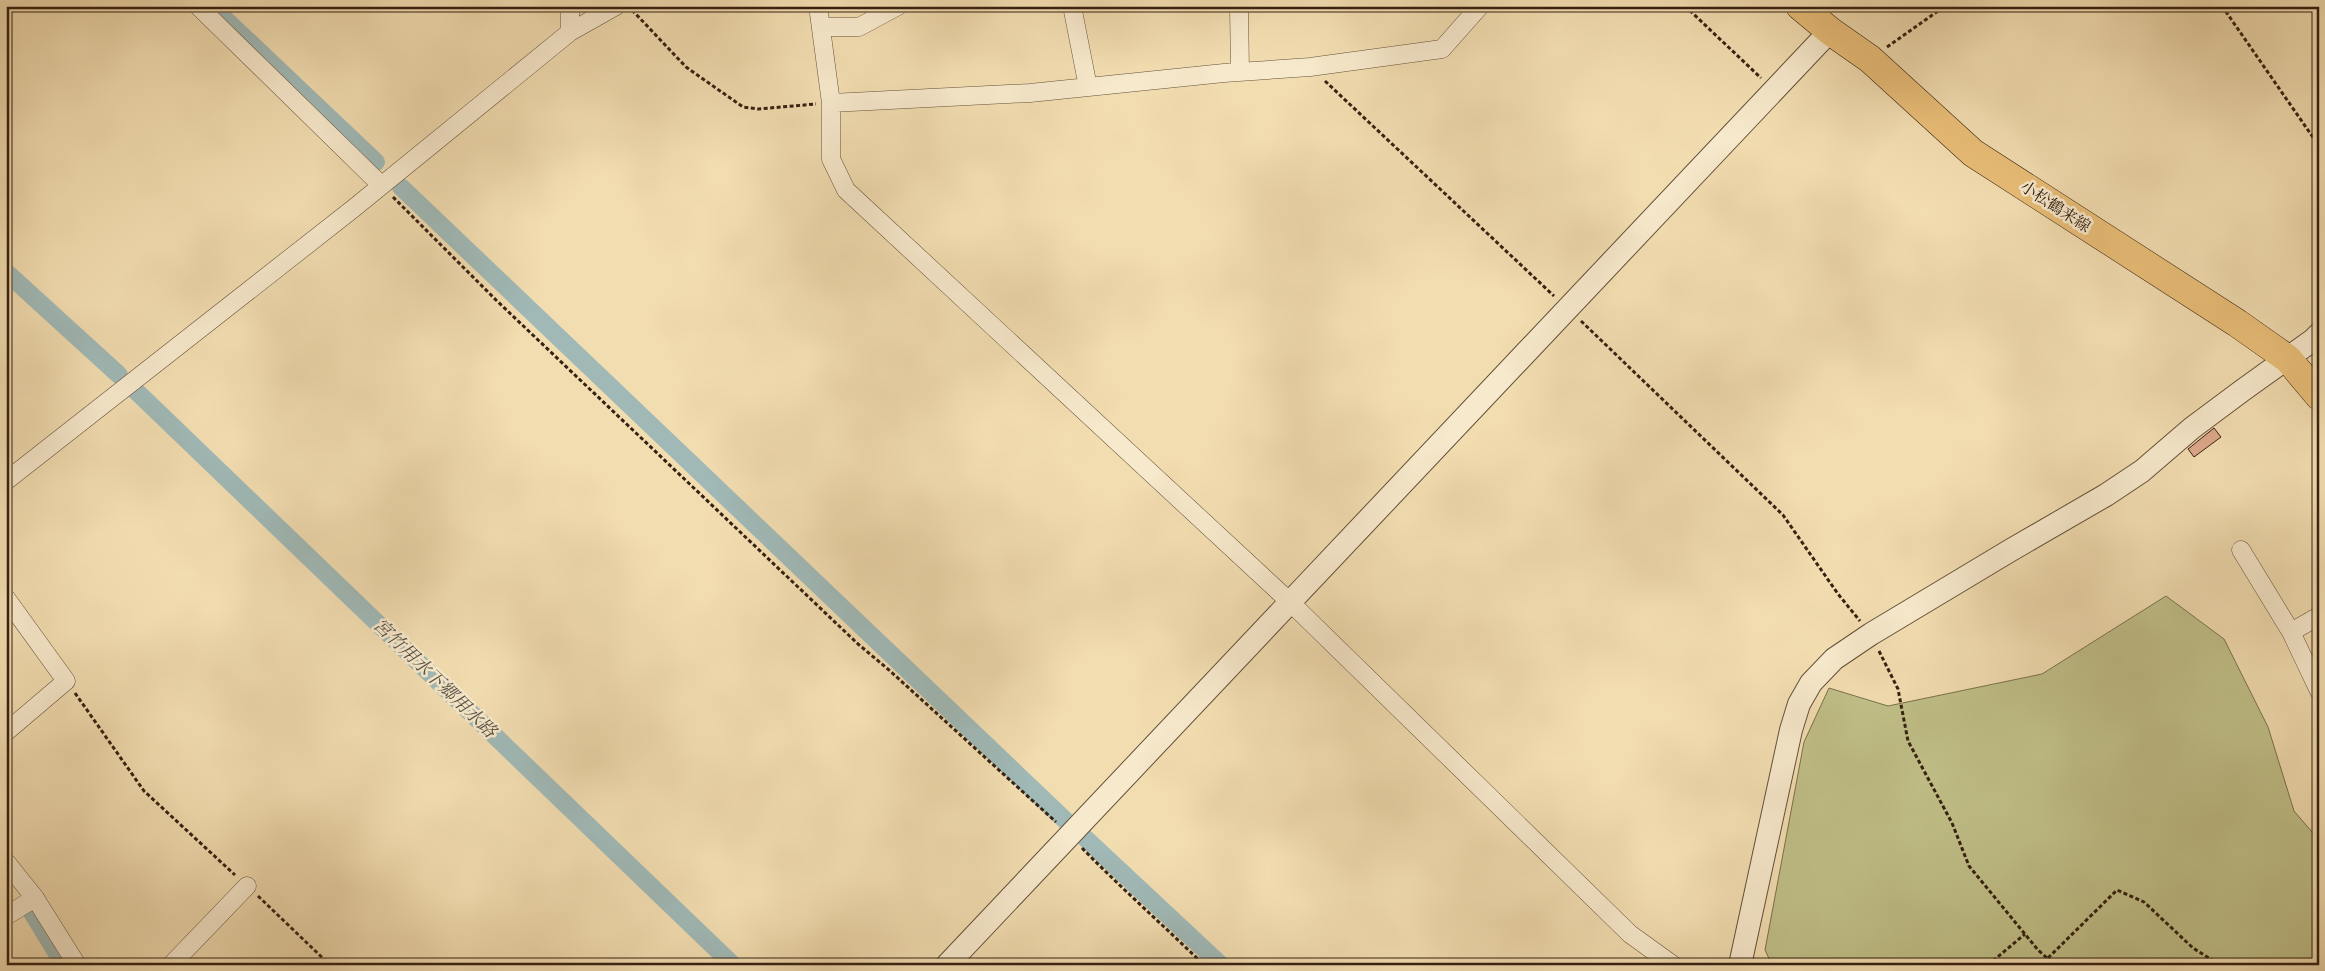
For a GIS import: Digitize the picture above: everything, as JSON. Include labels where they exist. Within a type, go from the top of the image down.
[{"type":"main road","name":"小松鶴来線","points":[[1800,6],[1830,31],[1870,59],[1973,152],[2237,323],[2288,359],[2319,396]]},
{"type":"street","points":[[198,6],[381,185]]},
{"type":"street","points":[[570,6],[570,32]]},
{"type":"street","points":[[6,480],[381,185],[570,32],[616,6]]},
{"type":"street","points":[[818,6],[831,103],[831,159],[846,190],[1290,602],[1630,934],[1673,965]]},
{"type":"street","points":[[821,28],[859,27],[898,6]]},
{"type":"street","points":[[1072,6],[1088,87]]},
{"type":"street","points":[[1239,6],[1240,72]]},
{"type":"street","points":[[831,103],[1030,93],[1310,67],[1442,49],[1480,6]]},
{"type":"street","points":[[946,965],[1830,31]]},
{"type":"street","points":[[1740,965],[1782,767],[1799,704],[1811,682],[1822,670],[1871,634],[2106,495],[2142,471],[2192,428],[2288,359],[2319,334]]},
{"type":"street","points":[[2241,550],[2291,632],[2319,691]]},
{"type":"street","points":[[6,598],[66,681],[6,732]]},
{"type":"street","points":[[2291,632],[2319,616]]},
{"type":"street","points":[[6,862],[35,898],[77,965]]},
{"type":"street","points":[[170,965],[247,886]]},
{"type":"street","points":[[6,916],[35,898]]},
{"type":"path","points":[[629,6],[686,67],[743,107],[758,109],[831,103]]},
{"type":"path","points":[[1685,6],[1774,90]]},
{"type":"path","points":[[1870,59],[1945,6]]},
{"type":"path","points":[[2222,6],[2319,146]]},
{"type":"path","points":[[1310,67],[1568,308],[1783,515],[1838,594],[1871,634],[1898,690],[1908,741],[1952,823],[1969,866],[2025,934],[2055,965]]},
{"type":"path","points":[[381,185],[496,300],[858,644],[1069,834],[1126,894],[1152,914],[1204,965]]},
{"type":"path","points":[[66,681],[144,791],[330,965]]},
{"type":"path","points":[[2048,958],[2117,890],[2144,902],[2193,948],[2220,965]]},
{"type":"path","points":[[1988,965],[2025,934]]},
{"type":"shaded area","points":[[2166,596],[2224,639],[2268,727],[2294,811],[2319,840],[2319,965],[1772,965],[1765,950],[1804,742],[1829,688],[1888,706],[2042,674]]},
{"type":"building","points":[[2214,428],[2221,437],[2194,457],[2188,449]]},
{"type":"waterway","points":[[225,19],[376,162]]},
{"type":"waterway","points":[[401,187],[1067,822]]},
{"type":"waterway","name":"宮竹用水下郷用水路","points":[[6,272],[119,375]]},
{"type":"waterway","name":"宮竹用水下郷用水路","points":[[136,391],[733,965]]},
{"type":"waterway","points":[[1084,837],[1221,965]]},
{"type":"waterway","points":[[30,909],[64,965]]}]
